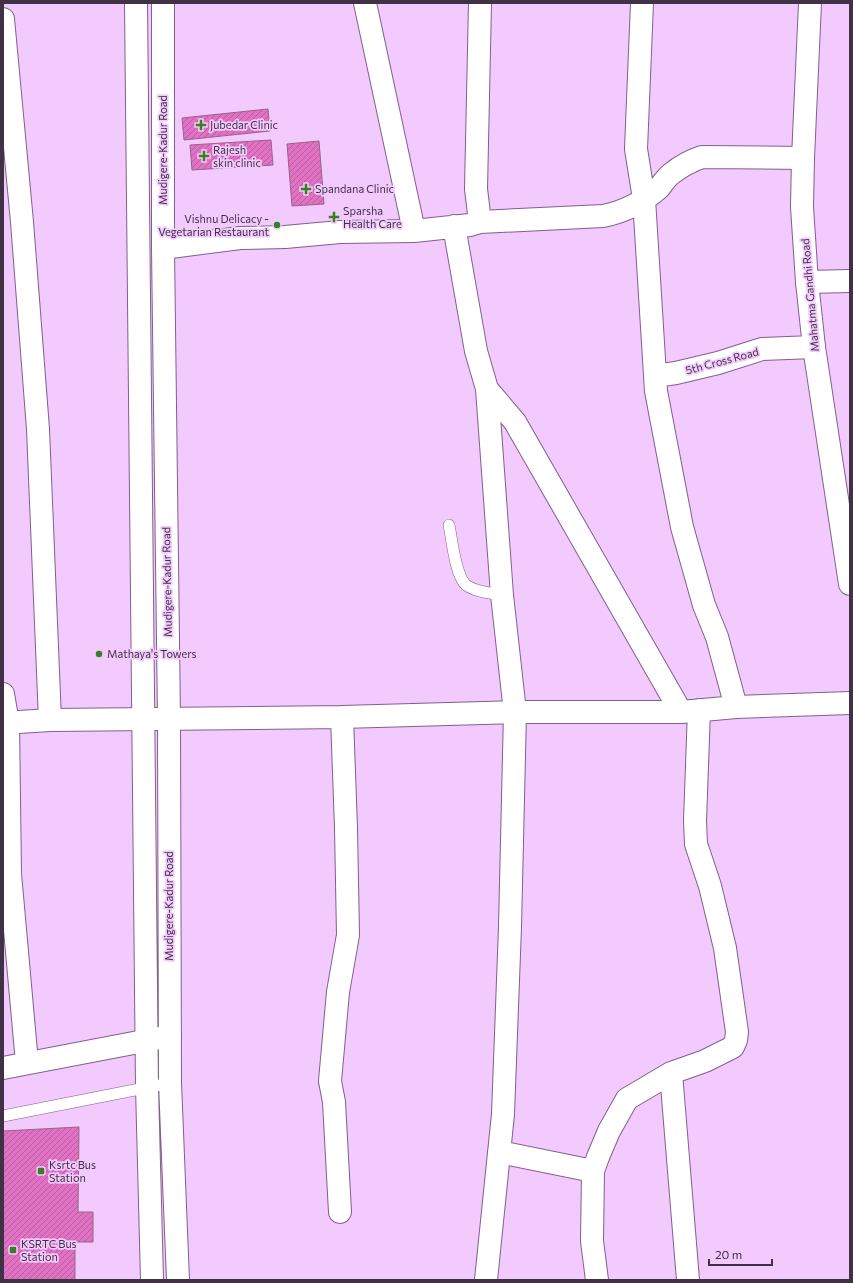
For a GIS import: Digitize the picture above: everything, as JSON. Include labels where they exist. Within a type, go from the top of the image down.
[{"type":"main road","name":"Mudigere-Kadur Road","points":[[136,3],[147,1087],[152,1280]]},
{"type":"main road","name":"Mudigere-Kadur Road","points":[[162,3],[163,248],[169,719],[170,1083],[178,1280]]},
{"type":"main road","points":[[365,3],[414,231]]},
{"type":"main road","points":[[480,3],[476,189],[480,222]]},
{"type":"main road","points":[[642,3],[636,149],[644,199],[656,391],[682,527],[704,605],[717,637],[736,706]]},
{"type":"main road","name":"Mahatma Gandhi Road","points":[[810,3],[802,207],[807,282],[814,347],[850,584]]},
{"type":"main road","points":[[3,19],[22,222],[38,429],[50,720]]},
{"type":"main road","points":[[163,248],[240,238],[285,237],[340,232],[414,231],[480,222],[604,216],[615,214],[627,209],[644,199],[659,188],[670,175],[686,163],[702,157],[803,158]]},
{"type":"main road","points":[[454,226],[476,351],[487,389],[502,595],[515,712],[510,927],[503,1114],[486,1280]]},
{"type":"main road","points":[[807,282],[850,281]]},
{"type":"main road","name":"5th Cross Road","points":[[655,376],[676,373],[741,357],[748,353],[762,349],[814,347]]},
{"type":"main road","points":[[487,389],[515,422],[690,711],[696,844],[710,886],[725,948],[737,1032],[733,1047],[705,1061],[671,1073],[627,1099],[609,1131],[593,1171],[592,1241],[596,1280]]},
{"type":"main road","points":[[3,694],[5,723],[6,874],[10,952],[27,1063]]},
{"type":"main road","points":[[5,723],[50,720],[342,717],[515,712],[690,711],[736,706],[850,703]]},
{"type":"main road","points":[[340,1212],[334,1102],[330,1081],[338,992],[348,935],[342,717]]},
{"type":"main road","points":[[3,1068],[170,1036]]},
{"type":"main road","points":[[671,1073],[688,1280]]},
{"type":"main road","points":[[499,1152],[593,1171]]},
{"type":"lane","points":[[450,525],[456,566],[466,584],[476,589],[502,595]]},
{"type":"lane","points":[[3,1116],[170,1083]]},
{"type":"building","points":[[268,109],[270,131],[184,140],[182,118]]},
{"type":"building","points":[[271,140],[273,165],[192,170],[190,145]]},
{"type":"building","points":[[319,141],[324,204],[292,206],[287,144]]},
{"type":"building","name":"Ksrtc Bus Station","points":[[79,1127],[78,1212],[93,1212],[93,1242],[75,1242],[75,1280],[3,1280],[3,1131]]},
{"type":"place","name":"Jubedar Clinic","points":[[201,125]]},
{"type":"place","name":"Rajesh skin clinic","points":[[204,156]]},
{"type":"place","name":"Spandana Clinic","points":[[306,189]]},
{"type":"place","name":"Sparsha Health Care","points":[[334,217]]},
{"type":"place","name":"Vishnu Delicacy - Vegetarian Restaurant","points":[[277,225]]},
{"type":"place","name":"Mathaya's Towers","points":[[99,654]]},
{"type":"place","name":"Ksrtc Bus Station","points":[[41,1171]]},
{"type":"place","name":"KSRTC Bus Station","points":[[13,1250]]}]
